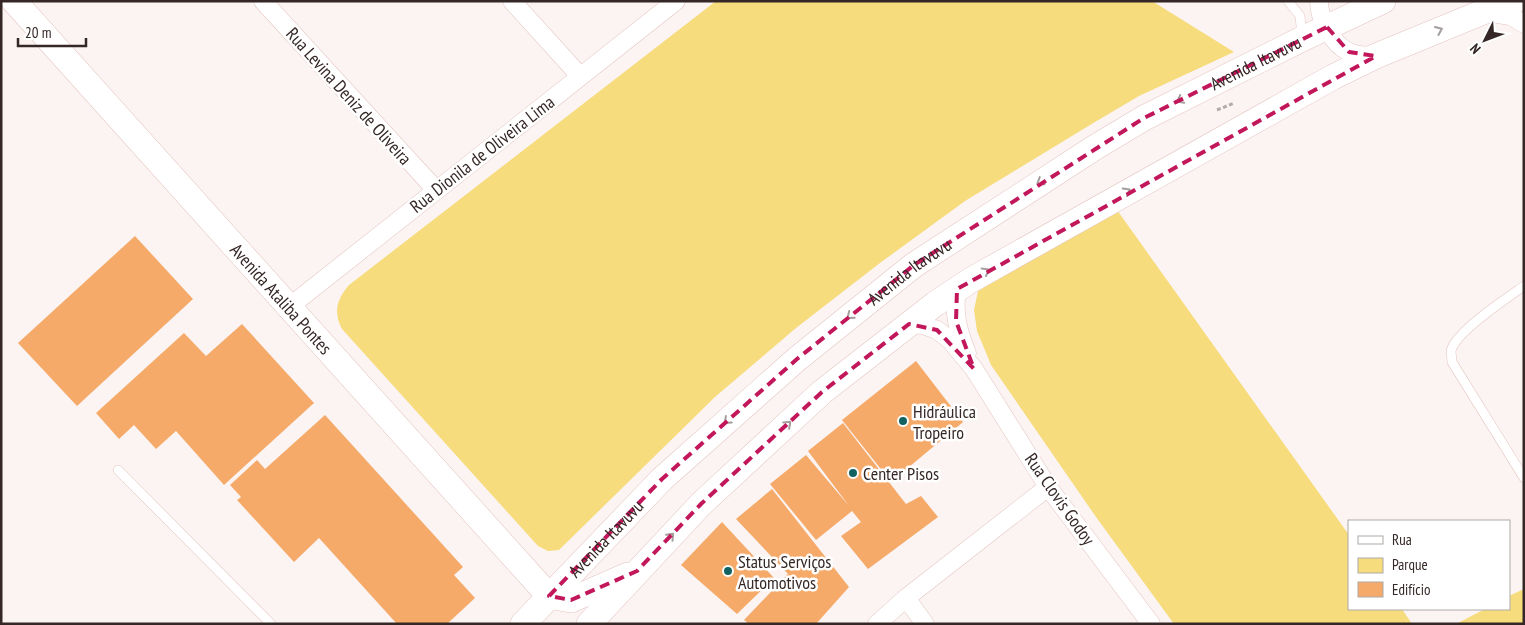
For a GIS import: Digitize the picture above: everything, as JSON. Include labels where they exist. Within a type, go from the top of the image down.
[{"type":"main road","name":"Avenida Ataliba Pontes","points":[[14,1],[549,596]]},
{"type":"main road","name":"Avenida Itavuvu","points":[[523,624],[662,479],[797,359],[914,264],[1077,158],[1144,118],[1382,1]]},
{"type":"main road","name":"Avenida Itavuvu","points":[[589,624],[701,504],[822,392],[957,289],[1182,160],[1333,77],[1376,56],[1482,12],[1514,1]]},
{"type":"main road","name":"Avenida Itavuvu","points":[[549,596],[571,600],[637,571]]},
{"type":"street","name":"Rua Levina Deniz de Oliveira","points":[[263,1],[436,190]]},
{"type":"street","points":[[512,1],[580,76]]},
{"type":"street","name":"Rua Dionila de Oliveira Lima","points":[[289,307],[676,1]]},
{"type":"street","name":"Avenida Itavuvu","points":[[1319,1],[1319,8],[1327,27],[1338,45],[1349,52],[1361,56],[1376,56]]},
{"type":"street","points":[[1482,12],[1511,16],[1524,24]]},
{"type":"street","name":"Rua Clovis Godoy","points":[[957,289],[954,302],[956,321],[974,369]]},
{"type":"street","name":"Rua Clovis Godoy","points":[[909,324],[923,324],[937,330],[950,340],[974,369],[1048,487],[1151,624]]},
{"type":"street","points":[[877,624],[906,598],[1048,487]]},
{"type":"street","points":[[906,598],[925,624]]},
{"type":"lane","points":[[1288,1],[1300,16],[1302,39]]},
{"type":"lane","points":[[1524,286],[1472,325],[1456,341],[1451,351],[1452,362],[1524,478]]},
{"type":"lane","points":[[118,470],[271,624]]},
{"type":"highlighted area","points":[[1327,27],[1349,52],[1376,56],[957,289],[956,321],[974,369],[937,330],[909,324],[822,392],[701,504],[637,571],[571,600],[549,596],[662,479],[797,359],[914,265],[1144,118]]},
{"type":"green space","points":[[716,1],[1152,1],[1234,52],[1139,96],[965,201],[796,328],[715,397],[559,550],[548,551],[538,546],[342,329],[337,311],[339,301],[349,285]]},
{"type":"green space","points":[[1117,210],[1348,534],[1348,610],[1403,610],[1412,624],[1174,624],[1096,517],[991,365],[977,331],[974,310],[978,291]]},
{"type":"green space","points":[[1524,589],[1524,624],[1456,624],[1483,610],[1510,610],[1510,596]]},
{"type":"building","points":[[135,236],[193,299],[77,406],[18,343]]},
{"type":"building","points":[[242,324],[314,403],[224,485],[176,431],[156,449],[134,425],[119,439],[96,413],[184,333],[206,356]]},
{"type":"building","name":"Hidráulica Tropeiro","points":[[916,361],[963,422],[891,482],[842,420]]},
{"type":"building","points":[[325,415],[463,567],[454,575],[475,598],[447,624],[397,624],[319,538],[294,562],[237,500],[241,497],[230,485],[257,460],[265,469]]},
{"type":"building","name":"Center Pisos","points":[[843,423],[906,504],[921,496],[938,517],[868,569],[841,536],[861,522],[852,511],[816,540],[770,484],[806,455],[849,506],[808,451]]},
{"type":"building","points":[[772,489],[849,587],[816,624],[749,624],[744,620],[788,574],[736,519]]},
{"type":"building","name":"Status Serviços Automotivos","points":[[722,522],[774,578],[737,614],[681,565]]},
{"type":"place","name":"Hidráulica Tropeiro","points":[[903,421]]},
{"type":"place","name":"Center Pisos","points":[[853,473]]},
{"type":"place","name":"Status Serviços Automotivos","points":[[728,571]]}]
